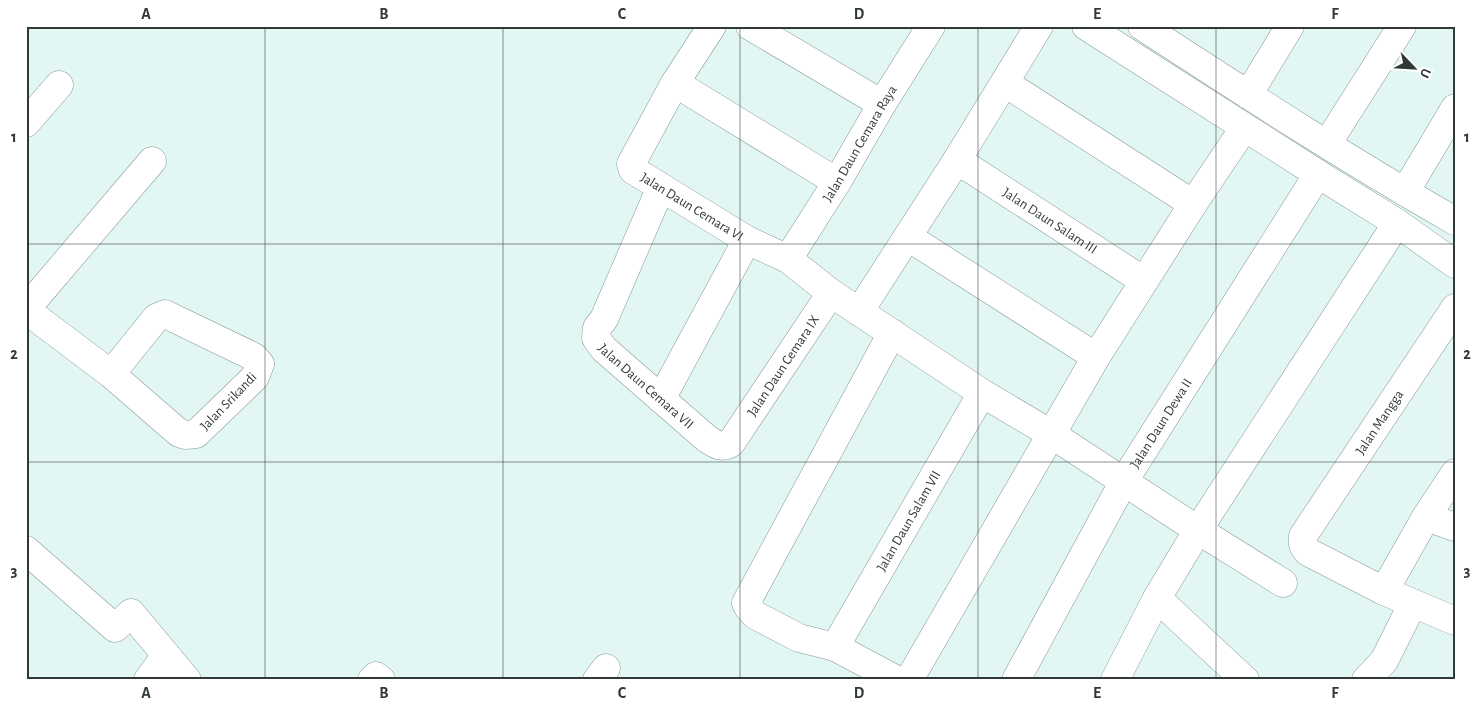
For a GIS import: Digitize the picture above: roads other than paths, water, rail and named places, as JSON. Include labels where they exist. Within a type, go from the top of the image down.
[{"type":"street","points":[[712,26],[675,84],[837,182]]},
{"type":"street","points":[[750,26],[882,104]]},
{"type":"street","name":"Jalan Daun Cemara Raya","points":[[788,259],[931,26]]},
{"type":"street","points":[[859,312],[957,160],[1039,26]]},
{"type":"street","points":[[1086,26],[1244,128],[1397,223],[1455,264]]},
{"type":"street","points":[[1142,26],[1248,95],[1455,221]]},
{"type":"street","points":[[1248,95],[1290,26]]},
{"type":"street","points":[[1327,144],[1402,26]]},
{"type":"street","points":[[1005,83],[1193,204]]},
{"type":"street","name":"Jalan Daun Cemara VI","points":[[675,84],[631,164],[633,170],[747,240],[788,259],[831,293],[982,394],[1050,434],[1283,583]]},
{"type":"street","points":[[26,123],[59,85]]},
{"type":"street","points":[[1405,192],[1455,108]]},
{"type":"street","points":[[908,680],[1096,357],[1193,204],[1244,128]]},
{"type":"street","points":[[26,309],[152,160]]},
{"type":"street","name":"Jalan Daun Salam III","points":[[957,160],[1144,281]]},
{"type":"street","name":"Jalan Daun Dewa II","points":[[1016,680],[1124,481],[1318,174]]},
{"type":"street","name":"Jalan Daun Cemara VII","points":[[661,187],[604,319],[597,328],[596,338],[604,350],[706,438],[715,444],[726,446],[735,438]]},
{"type":"street","points":[[1115,680],[1157,598],[1198,530],[1397,223]]},
{"type":"street","points":[[908,237],[1096,357]]},
{"type":"street","points":[[662,399],[747,240]]},
{"type":"street","name":"Jalan Daun Cemara IX","points":[[735,438],[831,293]]},
{"type":"street","name":"Jalan Mangga","points":[[1384,591],[1308,552],[1303,545],[1304,536],[1455,308]]},
{"type":"street","name":"Jalan Srikandi","points":[[26,309],[111,374],[179,433],[185,435],[196,434],[255,377],[260,364],[254,357],[168,314],[163,314],[156,318],[111,374]]},
{"type":"street","points":[[892,333],[746,603],[755,615],[799,638],[835,647],[896,680]]},
{"type":"street","name":"Jalan Daun Salam VII","points":[[835,647],[982,394]]},
{"type":"street","points":[[1451,619],[1384,591],[1426,517],[1455,473]]},
{"type":"street","points":[[1426,517],[1455,527]]},
{"type":"street","points":[[26,550],[115,628],[131,613],[187,680]]},
{"type":"street","points":[[1157,598],[1241,678]]},
{"type":"street","points":[[1366,680],[1384,660],[1413,603]]},
{"type":"street","points":[[148,680],[166,655]]},
{"type":"street","points":[[372,680],[376,676],[380,680]]}]
